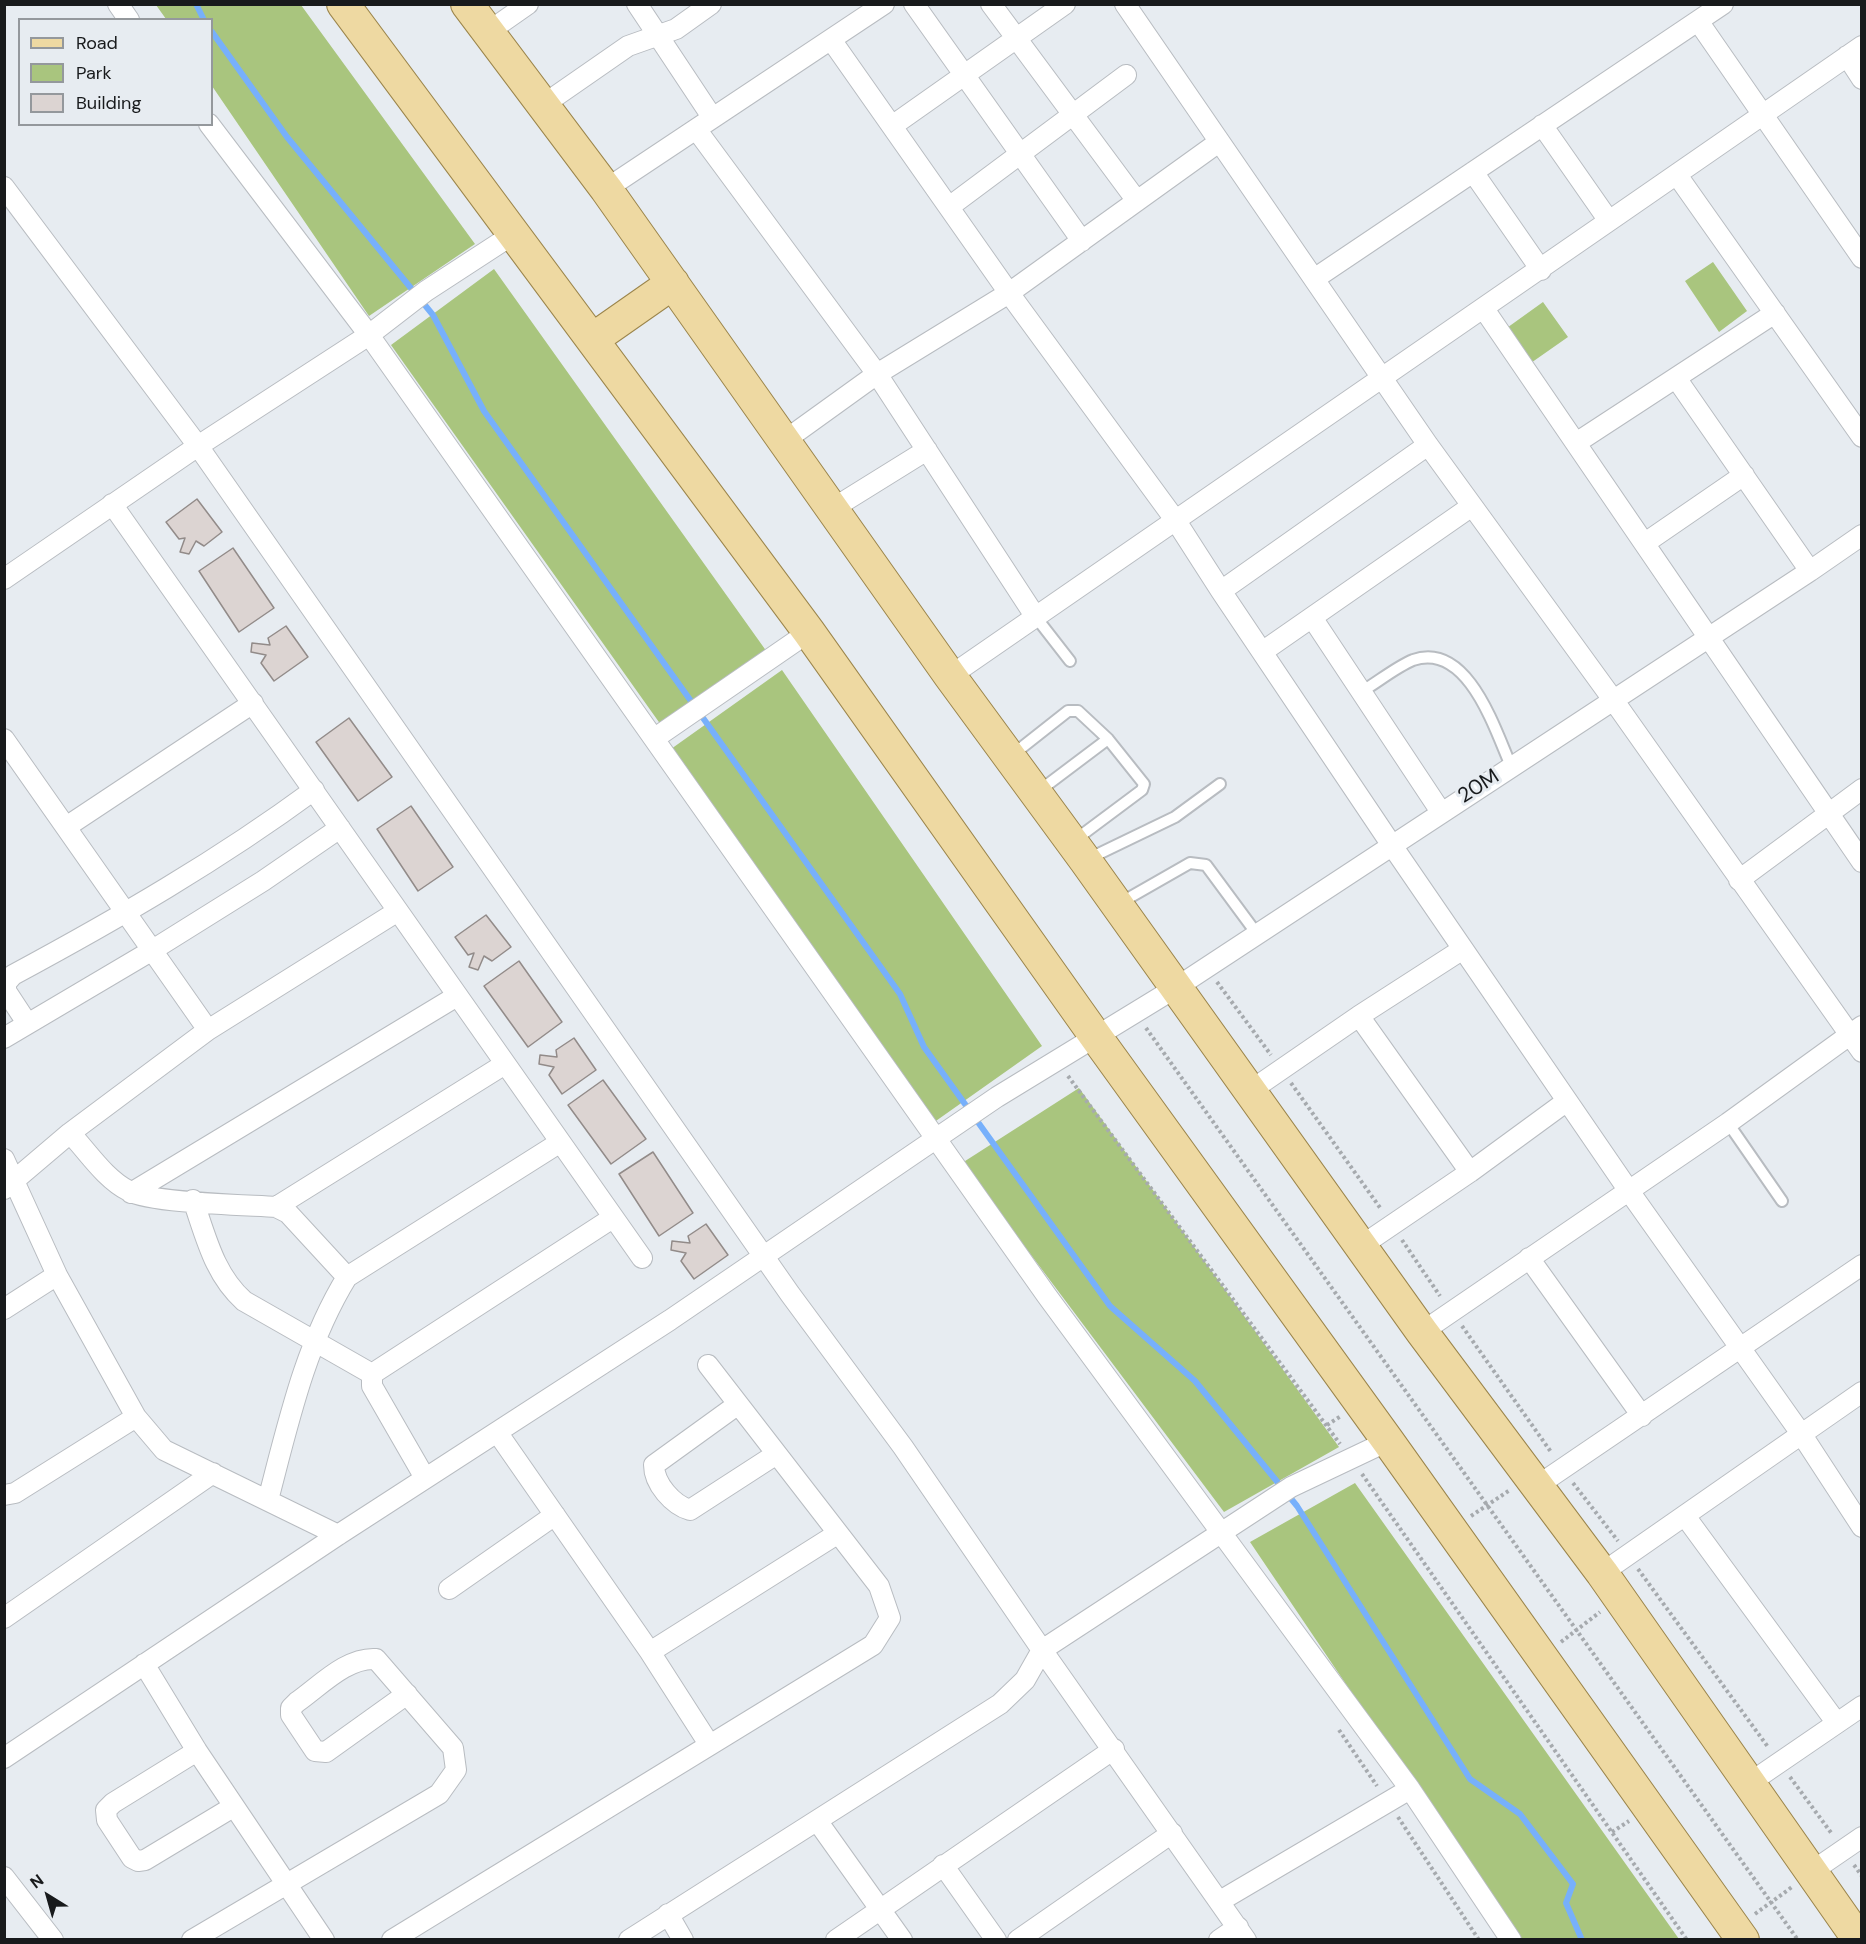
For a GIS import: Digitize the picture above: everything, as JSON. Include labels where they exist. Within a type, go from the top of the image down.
[{"type":"main road","points":[[343,4],[515,233],[809,633],[1738,1934]]},
{"type":"main road","points":[[467,4],[606,189],[950,676],[1177,987],[1422,1332],[1602,1573],[1859,1940]]},
{"type":"main road","points":[[593,339],[672,283]]},
{"type":"street","points":[[118,4],[128,18]]},
{"type":"street","points":[[488,32],[528,4]]},
{"type":"street","points":[[637,4],[712,117]]},
{"type":"street","points":[[543,105],[628,46],[676,29],[711,4]]},
{"type":"street","points":[[914,4],[1082,241]]},
{"type":"street","points":[[991,4],[1137,201]]},
{"type":"street","points":[[892,126],[1065,4]]},
{"type":"street","points":[[1125,4],[1428,445],[1614,701],[1739,880],[1856,1030],[1862,1052]]},
{"type":"street","points":[[1314,279],[1723,4]]},
{"type":"street","points":[[606,189],[832,40],[877,7]]},
{"type":"street","points":[[1698,21],[1862,258]]},
{"type":"street","points":[[832,40],[1009,293],[1176,521],[1391,844],[1629,1191],[1802,1435],[1862,1527]]},
{"type":"street","points":[[950,676],[1383,380],[1854,51],[1862,79]]},
{"type":"street","points":[[949,207],[1126,75]]},
{"type":"street","points":[[1542,125],[1609,221]]},
{"type":"street","points":[[211,126],[369,335],[1047,1296],[1410,1789],[1511,1940]]},
{"type":"street","points":[[696,129],[878,374],[1035,616]]},
{"type":"street","points":[[784,441],[878,374],[1009,293],[1219,142]]},
{"type":"street","points":[[1473,172],[1541,270]]},
{"type":"street","points":[[1677,176],[1862,437]]},
{"type":"street","points":[[4,188],[198,446],[790,1294],[903,1447],[1042,1650],[1242,1933],[1219,1940]]},
{"type":"street","points":[[4,579],[198,446],[369,335],[426,291],[515,233]]},
{"type":"street","points":[[1484,309],[1862,861]]},
{"type":"street","points":[[1576,443],[1775,313]]},
{"type":"street","points":[[1676,378],[1810,572]]},
{"type":"street","points":[[1221,591],[1428,445]]},
{"type":"street","points":[[832,509],[927,450]]},
{"type":"street","points":[[1645,543],[1744,475]]},
{"type":"street","points":[[112,504],[612,1219],[642,1258]]},
{"type":"street","points":[[1262,652],[1313,619],[1472,506]]},
{"type":"street","name":"20M","points":[[4,1758],[764,1255],[997,1097],[1177,987],[1391,844],[1810,572],[1862,535]]},
{"type":"street","points":[[1313,619],[1441,812]]},
{"type":"street","points":[[654,738],[809,633]]},
{"type":"street","points":[[66,827],[253,703]]},
{"type":"street","points":[[4,739],[208,1030]]},
{"type":"street","points":[[1739,880],[1862,789]]},
{"type":"street","points":[[27,1023],[6,991],[6,982],[13,975],[127,914],[279,816],[314,790]]},
{"type":"street","points":[[4,1038],[151,951],[263,881],[340,828]]},
{"type":"street","points":[[10,1185],[70,1133],[208,1030],[398,911]]},
{"type":"street","points":[[1250,1091],[1359,1016],[1463,949]]},
{"type":"street","points":[[131,1193],[457,996]]},
{"type":"street","points":[[1359,1016],[1470,1172]]},
{"type":"street","points":[[1422,1332],[1728,1123],[1856,1030]]},
{"type":"street","points":[[276,1207],[505,1064]]},
{"type":"street","points":[[1361,1246],[1470,1172],[1567,1101]]},
{"type":"street","points":[[70,1133],[115,1182],[131,1193],[276,1207],[288,1213],[347,1277]]},
{"type":"street","points":[[268,1500],[297,1389],[329,1305],[347,1277],[559,1143]]},
{"type":"street","points":[[4,1159],[10,1185],[57,1275],[136,1417],[164,1450],[338,1535]]},
{"type":"street","points":[[193,1200],[219,1272],[229,1287],[244,1301],[372,1374]]},
{"type":"street","points":[[372,1374],[612,1219]]},
{"type":"street","points":[[1529,1258],[1642,1416]]},
{"type":"street","points":[[1533,1481],[1563,1469],[1862,1264]]},
{"type":"street","points":[[4,1309],[57,1275]]},
{"type":"street","points":[[392,1940],[873,1645],[890,1618],[879,1587],[775,1455],[708,1365]]},
{"type":"street","points":[[372,1374],[372,1386],[425,1478]]},
{"type":"street","points":[[1602,1573],[1862,1392]]},
{"type":"street","points":[[737,1405],[654,1465],[654,1474],[676,1506],[690,1510],[775,1455]]},
{"type":"street","points":[[4,1495],[15,1493],[136,1417]]},
{"type":"street","points":[[497,1432],[650,1652],[709,1744]]},
{"type":"street","points":[[629,1940],[818,1822],[1000,1704],[1025,1680],[1042,1650],[1291,1487],[1388,1441]]},
{"type":"street","points":[[4,1618],[213,1473]]},
{"type":"street","points":[[450,1589],[555,1515]]},
{"type":"street","points":[[1685,1516],[1836,1722]]},
{"type":"street","points":[[650,1652],[837,1534]]},
{"type":"street","points":[[192,1940],[439,1794],[456,1770],[453,1748],[407,1694],[376,1659],[362,1658],[297,1702],[291,1708],[291,1715],[315,1751],[326,1752],[407,1694]]},
{"type":"street","points":[[144,1664],[233,1807],[288,1884],[324,1940]]},
{"type":"street","points":[[1748,1784],[1862,1706]]},
{"type":"street","points":[[836,1940],[882,1911],[943,1865],[1114,1749]]},
{"type":"street","points":[[197,1751],[113,1803],[106,1810],[107,1820],[132,1858],[138,1862],[233,1807]]},
{"type":"street","points":[[1220,1901],[1410,1789]]},
{"type":"street","points":[[818,1822],[902,1940]]},
{"type":"street","points":[[1018,1940],[1172,1833]]},
{"type":"street","points":[[1811,1872],[1862,1837]]},
{"type":"street","points":[[943,1865],[996,1940]]},
{"type":"street","points":[[4,1877],[53,1940]]},
{"type":"street","points":[[668,1914],[683,1940]]},
{"type":"lane","points":[[1035,616],[1070,662]]},
{"type":"lane","points":[[1361,692],[1414,660],[1434,658],[1457,668],[1477,692],[1511,766]]},
{"type":"lane","points":[[1010,757],[1068,711],[1078,711],[1108,739],[1144,784],[1143,790],[1079,851]]},
{"type":"lane","points":[[1036,793],[1108,739]]},
{"type":"lane","points":[[1079,851],[1175,817],[1220,784]]},
{"type":"lane","points":[[1117,905],[1190,863],[1206,865],[1257,934]]},
{"type":"lane","points":[[1728,1123],[1782,1202]]},
{"type":"path","points":[[1205,967],[1281,1069],[1563,1469],[1862,1876]]},
{"type":"path","points":[[1135,1013],[1798,1940]]},
{"type":"path","points":[[1057,1061],[1351,1458],[1687,1940]]},
{"type":"path","points":[[1450,1529],[1487,1505],[1533,1481]]},
{"type":"path","points":[[1541,1657],[1619,1599]]},
{"type":"path","points":[[1335,1724],[1479,1940]]},
{"type":"path","points":[[1738,1934],[1811,1872]]},
{"type":"green space","points":[[156,5],[301,5],[475,244],[369,316],[213,87],[213,18],[165,18]]},
{"type":"green space","points":[[1713,262],[1747,311],[1719,332],[1685,281]]},
{"type":"green space","points":[[494,269],[767,652],[661,725],[391,345]]},
{"type":"green space","points":[[1543,302],[1568,337],[1528,365],[1504,330]]},
{"type":"green space","points":[[782,670],[1042,1046],[933,1123],[671,749]]},
{"type":"green space","points":[[1079,1088],[1339,1447],[1224,1512],[962,1163]]},
{"type":"green space","points":[[1355,1483],[1679,1939],[1518,1939],[1250,1542]]},
{"type":"building","points":[[197,499],[222,532],[204,546],[196,541],[189,554],[180,552],[185,538],[179,539],[166,522]]},
{"type":"building","points":[[233,548],[274,608],[239,632],[199,571]]},
{"type":"building","points":[[286,626],[308,657],[274,681],[261,663],[266,655],[251,652],[252,643],[270,645],[268,638]]},
{"type":"building","points":[[349,718],[392,777],[358,801],[316,742]]},
{"type":"building","points":[[411,806],[453,867],[418,891],[377,829]]},
{"type":"building","points":[[486,915],[511,947],[492,961],[484,956],[478,970],[469,967],[474,953],[468,955],[455,937]]},
{"type":"building","points":[[519,961],[562,1022],[528,1047],[484,986]]},
{"type":"building","points":[[574,1038],[596,1070],[562,1094],[549,1075],[554,1067],[539,1064],[540,1055],[557,1057],[556,1050]]},
{"type":"building","points":[[603,1080],[646,1139],[611,1164],[568,1105]]},
{"type":"building","points":[[653,1152],[693,1213],[659,1236],[619,1174]]},
{"type":"building","points":[[706,1224],[728,1255],[694,1279],[681,1261],[686,1253],[671,1250],[672,1241],[690,1243],[688,1236]]},
{"type":"waterway","points":[[196,4],[203,18]]},
{"type":"waterway","points":[[213,33],[287,137],[433,315],[484,411],[900,994],[924,1047],[1110,1306],[1195,1381],[1297,1506],[1470,1779],[1520,1814],[1573,1884],[1566,1903],[1582,1940]]}]
